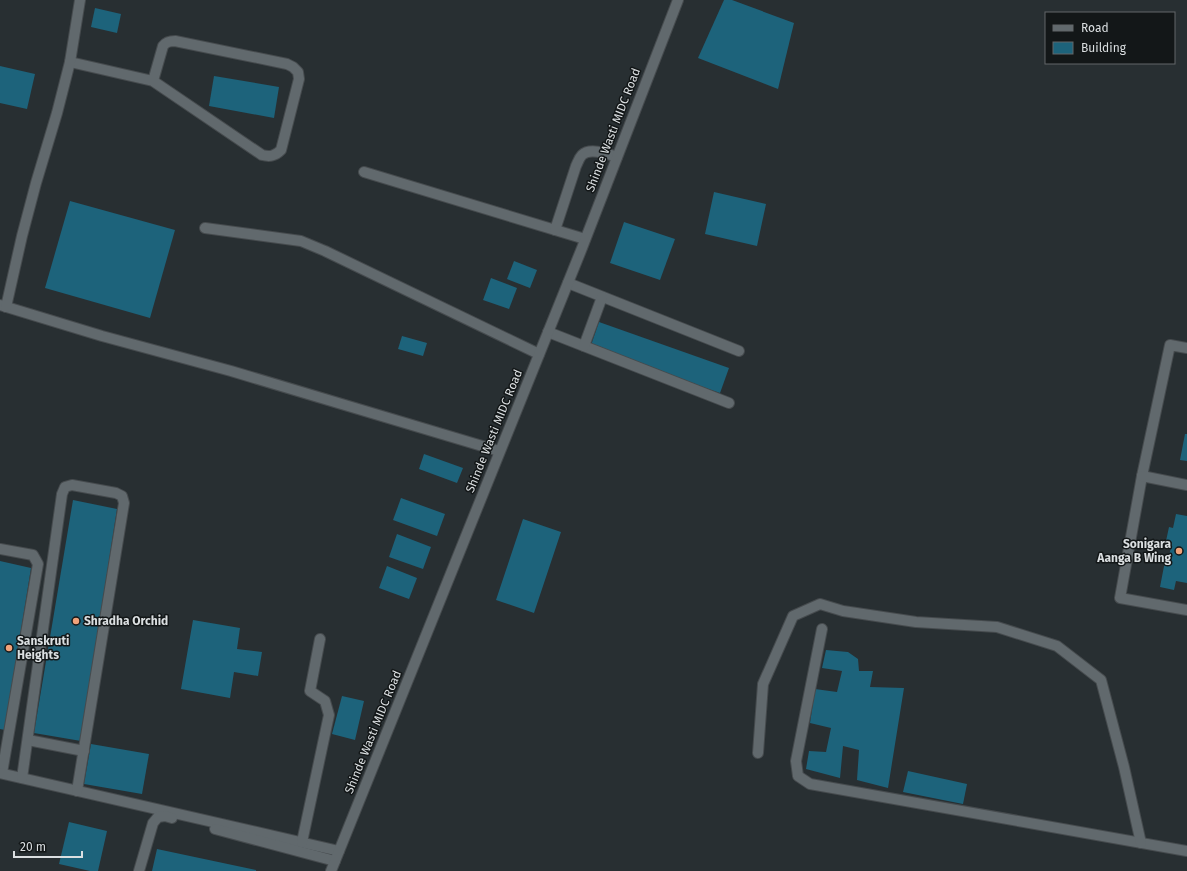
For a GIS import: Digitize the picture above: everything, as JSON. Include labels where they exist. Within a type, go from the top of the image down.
[{"type":"street","points":[[80,0],[70,62],[3,306],[102,336],[231,371],[500,451]]},
{"type":"street","name":"Shinde Wasti MIDC Road","points":[[331,871],[568,283],[678,0]]},
{"type":"street","points":[[70,62],[153,81],[262,155],[268,156],[275,155],[281,150],[299,79],[298,72],[287,64],[170,41],[163,46],[153,81]]},
{"type":"street","points":[[555,230],[576,166],[584,153],[590,151],[600,152],[617,157]]},
{"type":"street","points":[[364,172],[585,239]]},
{"type":"street","points":[[205,228],[301,241],[326,251],[539,354]]},
{"type":"street","points":[[568,283],[740,351]]},
{"type":"street","points":[[584,346],[602,297]]},
{"type":"street","points":[[548,332],[729,403]]},
{"type":"street","points":[[1187,348],[1170,345],[1142,476],[1120,598],[1187,610]]},
{"type":"street","points":[[1142,476],[1187,485]]},
{"type":"street","points":[[22,778],[62,494],[65,487],[72,485],[116,493],[122,496],[124,503],[78,791]]},
{"type":"street","points":[[0,549],[33,555],[38,564],[4,737],[1,773],[302,842],[337,856]]},
{"type":"street","points":[[758,753],[763,684],[793,616],[820,604],[844,611],[916,622],[997,627],[1057,646],[1101,680],[1124,767],[1141,843]]},
{"type":"street","points":[[822,629],[796,761],[798,776],[810,784],[1187,851]]},
{"type":"street","points":[[302,842],[329,715],[325,701],[310,691],[320,639]]},
{"type":"street","points":[[28,740],[84,751]]},
{"type":"street","points":[[139,871],[153,823],[158,817],[165,816],[337,856]]},
{"type":"building","points":[[724,0],[732,0],[794,23],[778,89],[698,58]]},
{"type":"building","points":[[95,8],[121,14],[117,33],[91,27]]},
{"type":"building","points":[[0,66],[35,74],[27,109],[0,103]]},
{"type":"building","points":[[214,76],[279,87],[274,118],[209,106]]},
{"type":"building","points":[[714,192],[766,204],[757,246],[705,234]]},
{"type":"building","points":[[70,201],[175,230],[150,318],[45,288]]},
{"type":"building","points":[[624,222],[675,239],[660,280],[610,263]]},
{"type":"building","points":[[514,261],[537,270],[530,288],[507,279]]},
{"type":"building","points":[[491,278],[517,288],[509,309],[483,300]]},
{"type":"building","points":[[599,322],[729,368],[720,393],[590,348]]},
{"type":"building","points":[[402,336],[427,343],[423,356],[398,349]]},
{"type":"building","points":[[1185,434],[1187,434],[1187,461],[1180,460]]},
{"type":"building","points":[[424,454],[463,468],[457,483],[419,469]]},
{"type":"building","points":[[401,498],[445,514],[437,536],[393,520]]},
{"type":"building","name":"Shradha Orchid","points":[[73,500],[117,509],[81,741],[34,733]]},
{"type":"building","name":"Sonigara Aanga B Wing","points":[[1176,514],[1187,516],[1187,583],[1176,581],[1174,590],[1160,587],[1165,561],[1168,561],[1172,542],[1166,541],[1169,527],[1173,528]]},
{"type":"building","points":[[523,519],[561,532],[534,613],[496,600]]},
{"type":"building","points":[[397,534],[431,547],[423,569],[389,557]]},
{"type":"building","name":"Sanskruti Heights","points":[[0,561],[31,568],[5,730],[0,729]]},
{"type":"building","points":[[387,566],[417,578],[409,599],[379,588]]},
{"type":"building","points":[[193,620],[240,628],[237,649],[262,652],[258,676],[234,672],[230,698],[181,689]]},
{"type":"building","points":[[826,650],[848,652],[858,659],[859,671],[873,671],[870,687],[904,688],[888,788],[857,780],[859,750],[843,746],[840,778],[806,769],[809,751],[826,752],[831,728],[810,723],[815,689],[837,692],[842,671],[822,668]]},
{"type":"building","points":[[342,696],[364,701],[355,740],[332,734]]},
{"type":"building","points":[[91,744],[149,754],[142,794],[84,784]]},
{"type":"building","points":[[908,771],[967,784],[963,804],[903,792]]},
{"type":"building","points":[[69,822],[107,831],[98,871],[90,871],[59,864]]},
{"type":"building","points":[[157,849],[256,870],[256,871],[152,871]]},
{"type":"place","name":"Sonigara Aanga B Wing","points":[[1179,551]]},
{"type":"place","name":"Shradha Orchid","points":[[76,621]]},
{"type":"place","name":"Sanskruti Heights","points":[[9,648]]}]
